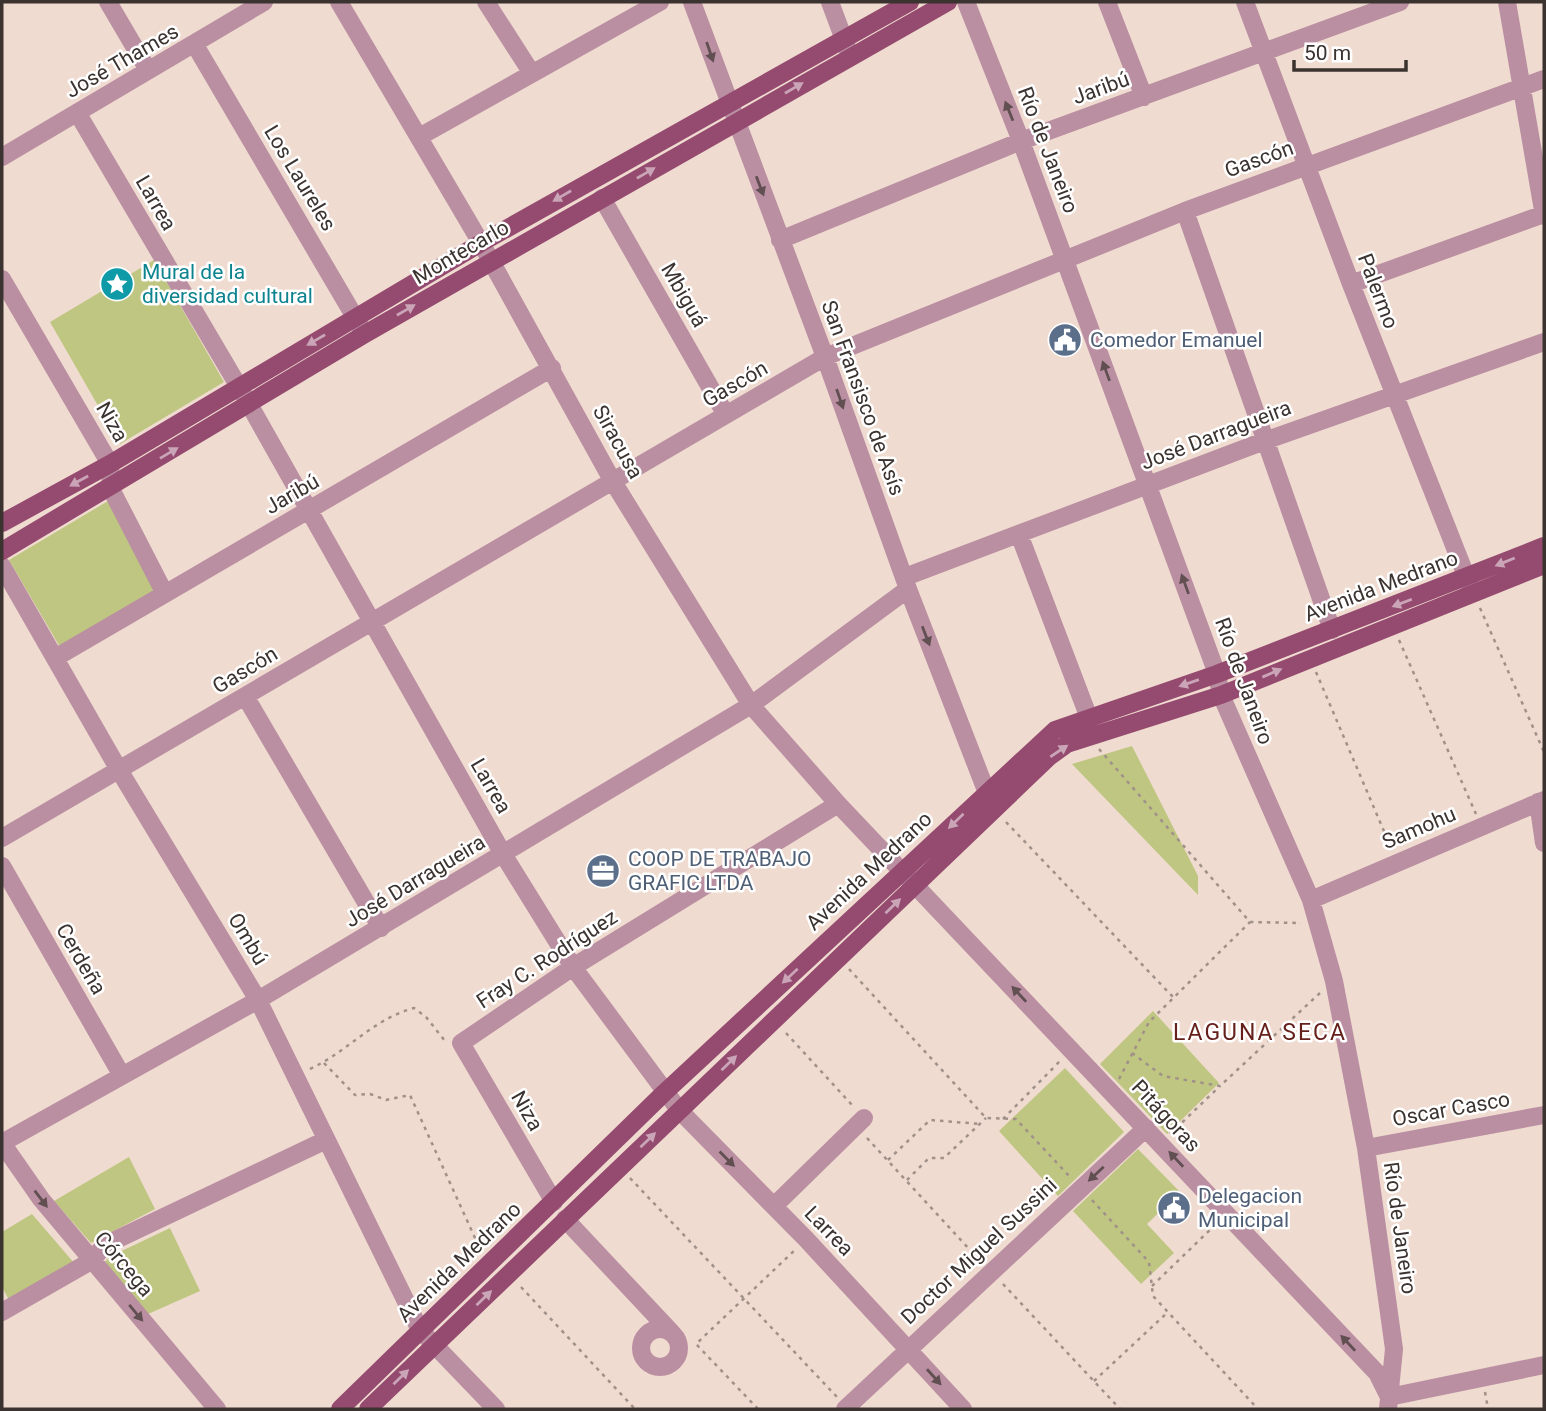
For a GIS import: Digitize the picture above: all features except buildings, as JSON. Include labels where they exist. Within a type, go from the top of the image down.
[{"type":"main road","name":"Montecarlo","points":[[2,551],[111,489],[365,334],[735,122],[910,2]]},
{"type":"main road","name":"Montecarlo","points":[[2,523],[110,464],[481,243],[728,102],[948,2]]},
{"type":"main road","name":"Avenida Medrano","points":[[340,1409],[664,1093],[909,878],[994,809],[1049,757],[1067,744],[1221,695],[1393,625],[1544,547]]},
{"type":"main road","name":"Avenida Medrano","points":[[368,1409],[839,958],[985,793],[1055,730],[1217,674],[1332,629],[1544,565]]},
{"type":"street","points":[[108,2],[148,70]]},
{"type":"street","name":"José Thames","points":[[3,153],[78,114],[264,2]]},
{"type":"street","name":"Siracusa","points":[[339,2],[481,243],[612,480],[751,705],[838,804],[909,878]]},
{"type":"street","points":[[419,137],[660,2]]},
{"type":"street","name":"San Fransisco de Asís","points":[[692,2],[825,357],[906,583],[985,793],[994,809]]},
{"type":"street","points":[[830,2],[847,47]]},
{"type":"street","name":"Río de Janeiro","points":[[966,2],[1021,141],[1149,485],[1217,674],[1221,695],[1311,900],[1318,923],[1334,981],[1366,1148],[1394,1349],[1388,1403]]},
{"type":"street","points":[[1107,2],[1144,97]]},
{"type":"street","name":"Palermo","points":[[1245,2],[1350,284],[1469,586]]},
{"type":"street","name":"Jaribú","points":[[780,240],[1021,141],[1264,53],[1373,6],[1400,2]]},
{"type":"street","points":[[1350,284],[1544,215],[1524,86],[1507,2]]},
{"type":"street","points":[[495,5],[531,72]]},
{"type":"street","name":"Los Laureles","points":[[195,45],[365,334]]},
{"type":"street","name":"Gascón","points":[[2,838],[825,357],[1185,211],[1544,79]]},
{"type":"street","name":"Larrea","points":[[78,114],[310,510],[503,854],[573,967],[679,1110],[806,1239],[964,1409]]},
{"type":"street","name":"Mbiguá","points":[[602,198],[726,415]]},
{"type":"street","points":[[1185,211],[1332,629]]},
{"type":"street","name":"Niza","points":[[2,279],[110,464],[111,489],[165,594]]},
{"type":"street","name":"José Darragueira","points":[[2,1143],[121,1074],[258,1000],[751,705],[906,583],[1019,534],[1266,440],[1544,342]]},
{"type":"street","name":"Jaribú","points":[[55,659],[552,368]]},
{"type":"street","points":[[1019,534],[1088,718]]},
{"type":"street","name":"Ombú","points":[[2,566],[119,770],[258,1000],[421,1329],[495,1409]]},
{"type":"street","points":[[245,696],[381,928]]},
{"type":"street","points":[[1541,801],[1544,843]]},
{"type":"street","name":"Samohu","points":[[1311,900],[1541,801]]},
{"type":"street","name":"Fray C. Rodríguez","points":[[461,1043],[573,967],[838,804]]},
{"type":"street","name":"Cerdeña","points":[[2,866],[121,1074]]},
{"type":"street","name":"Pitágoras","points":[[909,878],[1377,1373],[1388,1403]]},
{"type":"street","name":"Niza","points":[[461,1043],[554,1202]]},
{"type":"street","name":"Oscar Casco","points":[[1366,1148],[1544,1115]]},
{"type":"street","points":[[774,1206],[860,1122]]},
{"type":"street","name":"Doctor Miguel Sussini","points":[[846,1408],[1146,1128]]},
{"type":"street","points":[[2,1312],[92,1261],[105,1245],[326,1140]]},
{"type":"street","name":"Córcega","points":[[2,1143],[41,1199],[217,1409]]},
{"type":"street","points":[[565,1219],[672,1333]]},
{"type":"street","points":[[1388,1403],[1544,1364]]},
{"type":"path","points":[[1469,586],[1544,752]]},
{"type":"path","points":[[1393,625],[1481,826]]},
{"type":"path","points":[[1310,657],[1397,862]]},
{"type":"path","points":[[1089,738],[1250,922]]},
{"type":"path","points":[[994,809],[1173,997]]},
{"type":"path","points":[[1112,1092],[1149,1022],[1250,922],[1318,923]]},
{"type":"path","points":[[839,958],[986,1118],[1016,1119],[1081,1188],[1149,1262],[1153,1296],[1258,1409]]},
{"type":"path","points":[[1160,1143],[1334,981]]},
{"type":"path","points":[[295,1077],[324,1063],[391,1014],[414,1008],[426,1017],[447,1044],[461,1043]]},
{"type":"path","points":[[774,1020],[860,1122],[888,1160],[1120,1409]]},
{"type":"path","points":[[1003,1119],[1071,1049]]},
{"type":"path","points":[[1132,1053],[1163,1076],[1220,1086]]},
{"type":"path","points":[[324,1063],[355,1095],[370,1094],[386,1100],[410,1095],[487,1264]]},
{"type":"path","points":[[907,1180],[929,1158],[944,1158],[986,1118]]},
{"type":"path","points":[[888,1160],[930,1120],[980,1124]]},
{"type":"path","points":[[620,1167],[846,1408]]},
{"type":"path","points":[[1152,1286],[1227,1214]]},
{"type":"path","points":[[758,1409],[696,1343],[806,1239]]},
{"type":"path","points":[[509,1274],[635,1409]]},
{"type":"path","points":[[1094,1381],[1168,1312]]},
{"type":"green space","points":[[154,260],[224,382],[120,444],[50,322]]},
{"type":"green space","points":[[108,501],[158,593],[60,647],[9,560]]},
{"type":"green space","points":[[1132,746],[1198,876],[1198,895],[1072,764]]},
{"type":"green space","points":[[1153,1011],[1219,1083],[1167,1134],[1100,1064]]},
{"type":"green space","points":[[1065,1068],[1124,1132],[1058,1196],[999,1131]]},
{"type":"green space","points":[[1138,1149],[1180,1192],[1147,1224],[1174,1253],[1141,1284],[1073,1211]]},
{"type":"green space","points":[[129,1157],[155,1209],[91,1243],[54,1201]]},
{"type":"green space","points":[[32,1214],[75,1264],[9,1300],[2,1287],[2,1232]]},
{"type":"green space","points":[[170,1228],[200,1291],[148,1314],[105,1262],[109,1257]]},
{"type":"place","name":"Mural de la diversidad cultural","points":[[117,284]]},
{"type":"place","name":"Comedor Emanuel","points":[[1065,340]]},
{"type":"place","name":"COOP DE TRABAJO GRAFIC LTDA","points":[[603,871]]},
{"type":"place","name":"Delegacion Municipal","points":[[1174,1208]]},
{"type":"district","name":"LAGUNA SECA","points":[[1260,1032]]}]
